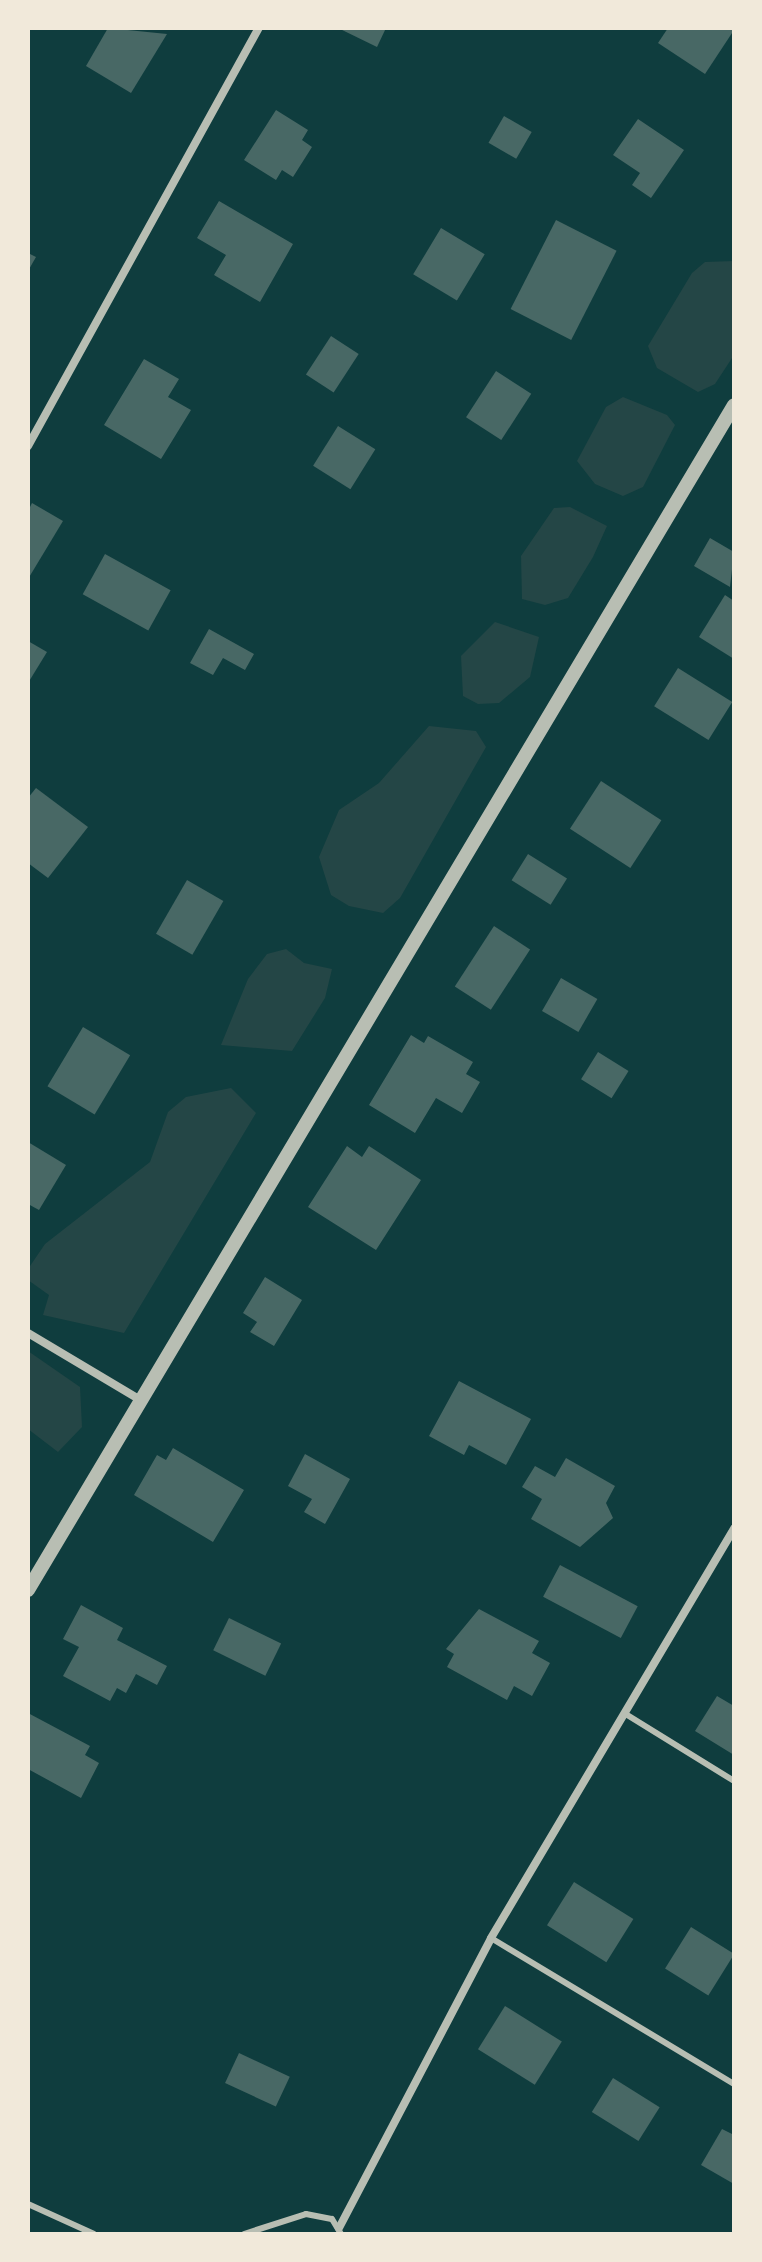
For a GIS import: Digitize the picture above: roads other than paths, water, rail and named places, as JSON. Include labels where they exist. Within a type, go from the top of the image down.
[{"type":"street","points":[[28,446],[259,28]]},
{"type":"street","points":[[28,1590],[137,1398],[734,405]]},
{"type":"street","points":[[28,1333],[137,1398]]},
{"type":"street","points":[[340,2231],[491,1938],[734,1528]]},
{"type":"lane","points":[[624,1713],[734,1781]]},
{"type":"lane","points":[[491,1938],[734,2084]]},
{"type":"lane","points":[[28,2204],[94,2234]]},
{"type":"lane","points":[[244,2234],[298,2215],[323,2215],[340,2231]]}]
